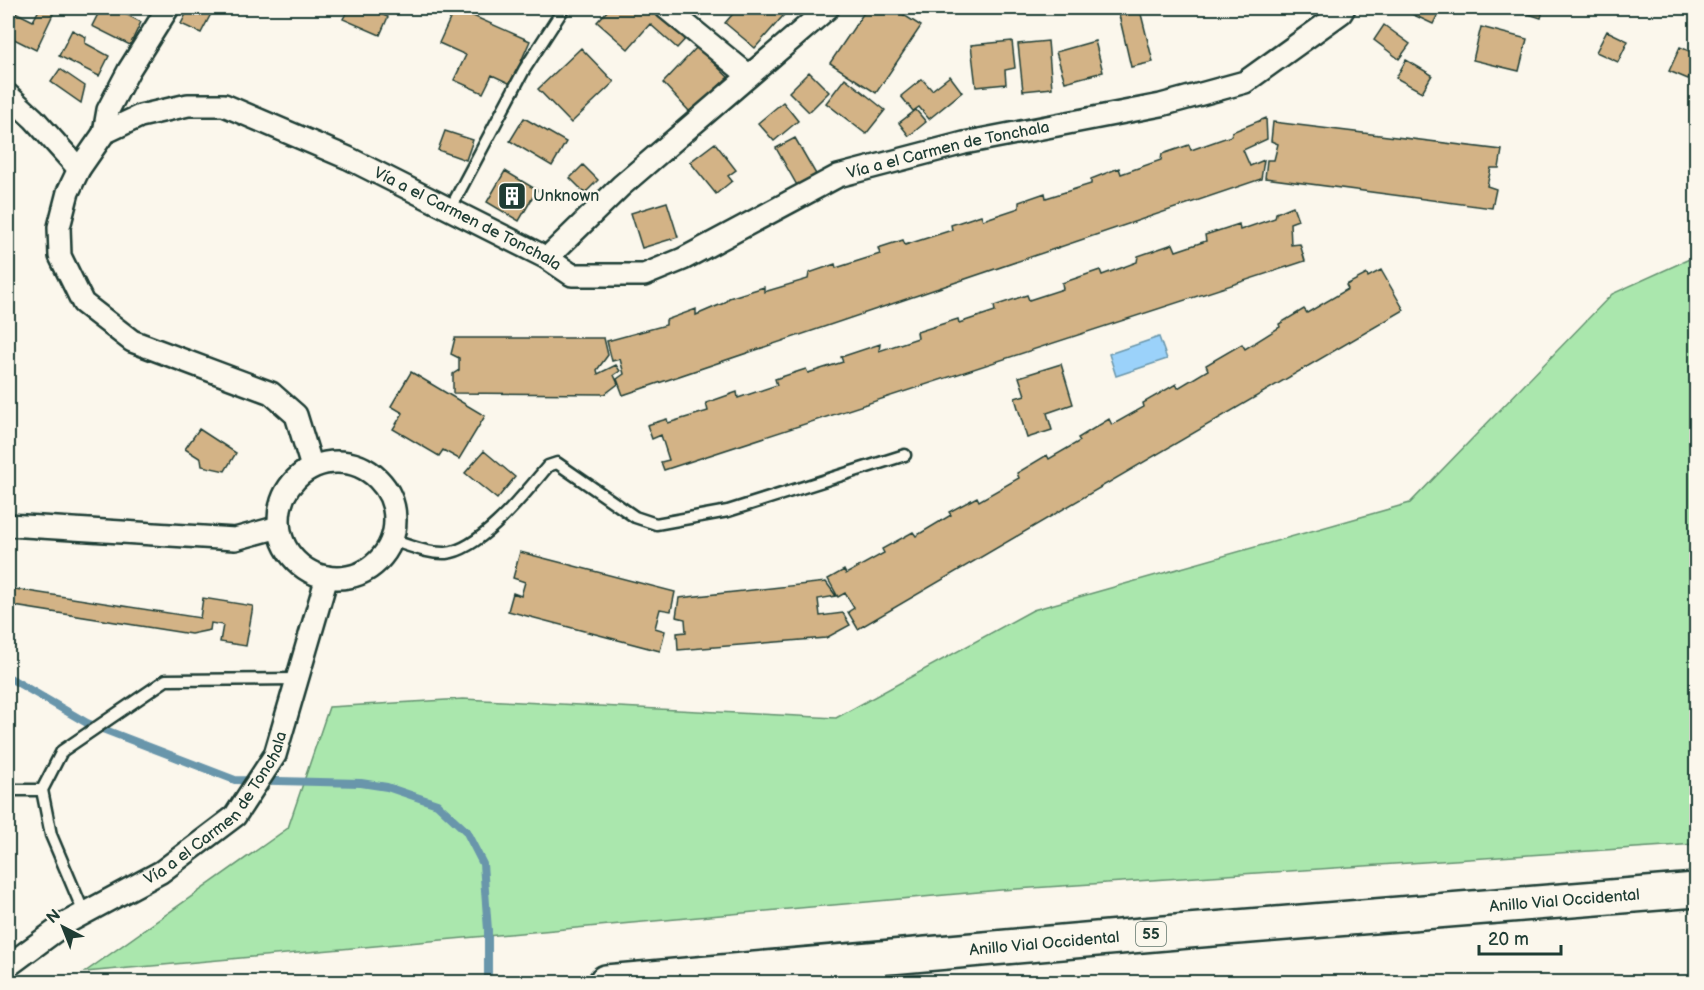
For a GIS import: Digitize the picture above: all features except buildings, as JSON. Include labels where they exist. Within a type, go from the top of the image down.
[{"type":"highway","name":"Anillo Vial Occidental","points":[[606,982],[1188,931],[1696,890]]},
{"type":"street","points":[[104,133],[108,110],[129,70],[168,8]]},
{"type":"street","points":[[666,8],[748,75]]},
{"type":"street","points":[[547,258],[621,186],[828,8]]},
{"type":"street","name":"Vía a el Carmen de Tonchala","points":[[312,467],[296,414],[271,393],[132,341],[83,303],[60,256],[59,227],[68,192],[79,169],[104,133],[140,116],[188,105],[224,105],[348,158],[547,258],[572,275],[644,275],[683,259],[838,177],[964,143],[1161,105],[1245,82],[1341,13],[1344,8]]},
{"type":"street","points":[[8,95],[34,119],[79,169]]},
{"type":"street","points":[[331,462],[351,463],[369,471],[383,484],[393,502],[395,521],[391,540],[384,554],[373,566],[359,574],[327,577],[313,573],[290,555],[283,541],[279,527],[280,509],[286,492],[312,467],[331,462]]},
{"type":"street","points":[[8,525],[235,539],[279,527]]},
{"type":"street","name":"Vía a el Carmen de Tonchala","points":[[8,966],[66,923],[161,872],[235,816],[275,755],[327,577]]},
{"type":"lane","points":[[450,209],[524,70],[564,8]]},
{"type":"lane","points":[[391,540],[426,550],[447,553],[472,543],[504,517],[548,466],[557,463],[635,517],[656,524],[728,511],[905,455]]},
{"type":"lane","points":[[84,913],[51,835],[42,790],[62,751],[166,680],[297,679]]},
{"type":"lane","points":[[8,790],[42,790]]},
{"type":"green space","points":[[1696,256],[1696,844],[1001,890],[85,972],[288,828],[329,707],[463,699],[836,718],[1033,610],[1410,503],[1612,294]]},
{"type":"water","points":[[1159,337],[1167,359],[1116,376],[1109,354]]},
{"type":"waterway","points":[[8,677],[87,723],[235,780],[361,783],[387,787],[437,804],[466,831],[483,864],[488,930],[488,982]]},
{"type":"place","name":"Unknown","points":[[512,196]]}]
